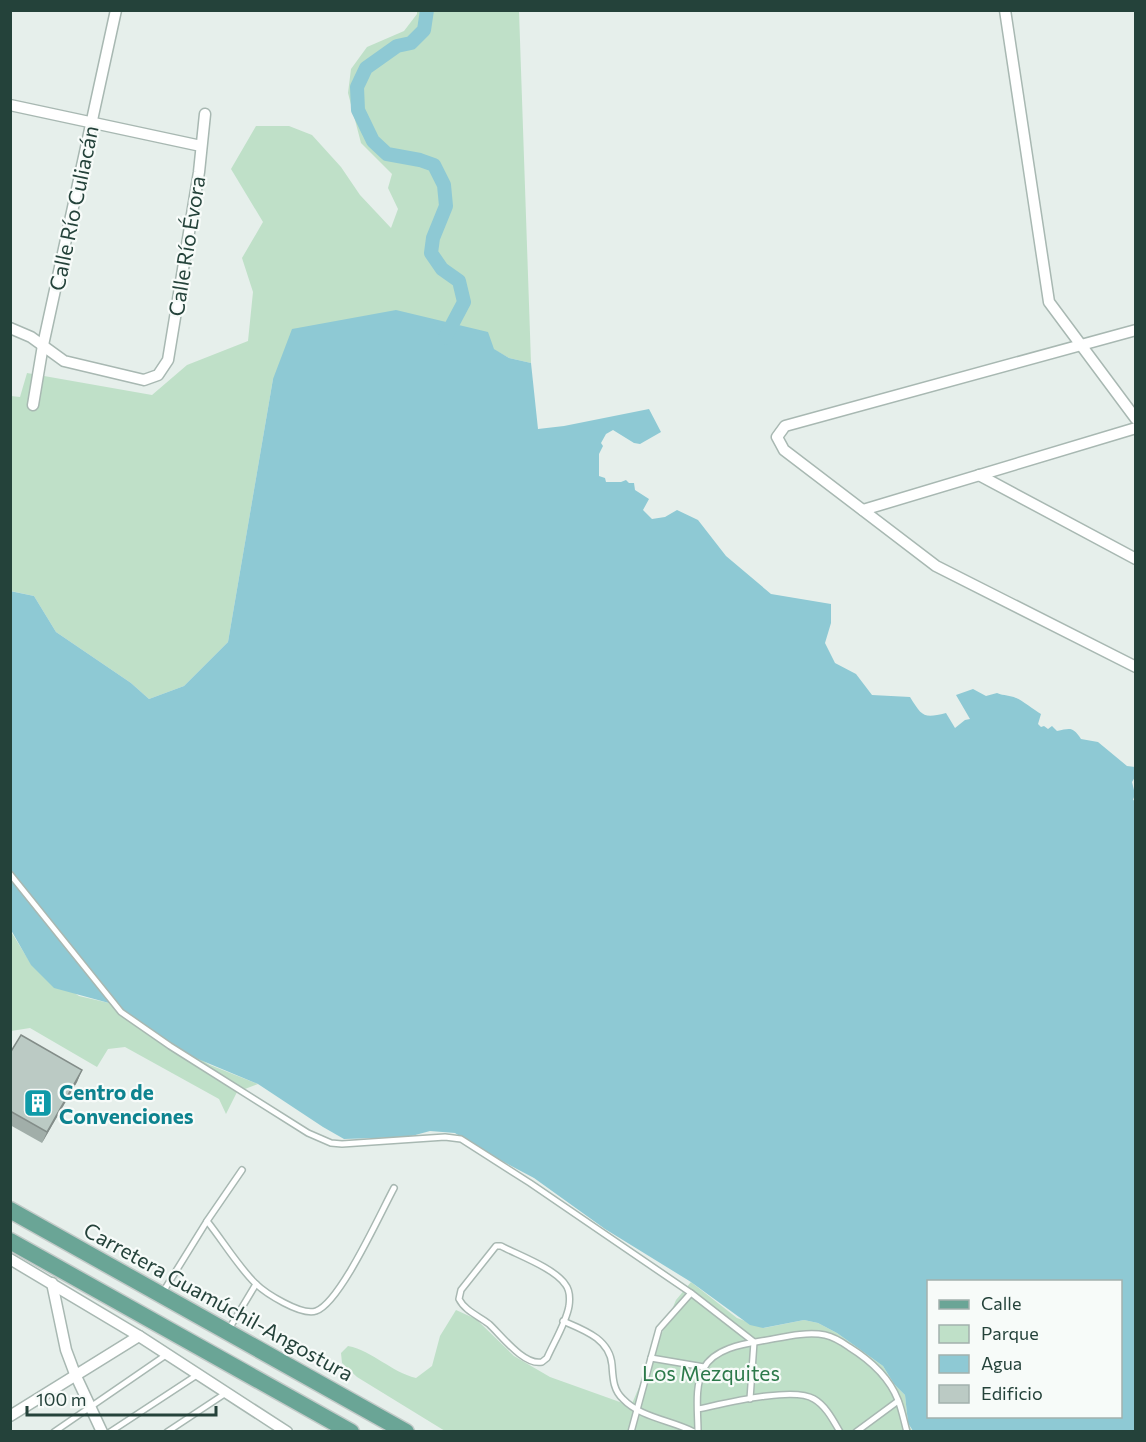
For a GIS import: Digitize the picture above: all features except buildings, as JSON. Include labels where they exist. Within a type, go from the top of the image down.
[{"type":"main road","name":"Carretera Guamúchil-Angostura","points":[[10,1210],[406,1431]]},
{"type":"main road","points":[[10,1240],[351,1431]]},
{"type":"street","name":"Calle Río Culiacán","points":[[33,405],[43,345],[116,10]]},
{"type":"street","points":[[1005,10],[1049,302],[1136,419]]},
{"type":"street","points":[[10,105],[201,146]]},
{"type":"street","name":"Calle Río Évora","points":[[43,345],[64,361],[144,380],[158,375],[168,360],[199,172],[205,114]]},
{"type":"street","points":[[10,328],[43,345]]},
{"type":"street","points":[[1136,330],[785,426],[777,437],[784,450],[936,566],[1136,667]]},
{"type":"street","points":[[862,510],[1136,428]]},
{"type":"street","points":[[979,475],[1136,559]]},
{"type":"street","points":[[10,1259],[139,1336],[287,1431]]},
{"type":"street","points":[[52,1283],[66,1350],[102,1431]]},
{"type":"street","points":[[10,1416],[139,1336]]},
{"type":"lane","points":[[10,874],[121,1012],[170,1046],[309,1133],[331,1143],[445,1137],[461,1139],[530,1183],[691,1293],[754,1342]]},
{"type":"lane","points":[[162,1294],[242,1170]]},
{"type":"lane","points":[[207,1221],[255,1284],[300,1312],[315,1311],[323,1307],[339,1290],[394,1188]]},
{"type":"lane","points":[[496,1246],[501,1246],[543,1267],[566,1284],[570,1295],[569,1308],[563,1321],[546,1358],[542,1362],[534,1363],[464,1307],[459,1299],[460,1293],[490,1251],[496,1246]]},
{"type":"lane","points":[[228,1330],[255,1284]]},
{"type":"lane","points":[[631,1431],[659,1329],[691,1293]]},
{"type":"lane","points":[[563,1321],[591,1333],[602,1342],[612,1362],[612,1377],[617,1394],[638,1411],[696,1431],[699,1383],[704,1367],[710,1360],[727,1349],[754,1342],[806,1334],[824,1334],[863,1355],[878,1368],[898,1401],[907,1431]]},
{"type":"lane","points":[[750,1399],[754,1342]]},
{"type":"lane","points":[[54,1431],[166,1355]]},
{"type":"lane","points":[[651,1358],[704,1367]]},
{"type":"lane","points":[[110,1431],[197,1375]]},
{"type":"lane","points":[[167,1431],[226,1393]]},
{"type":"lane","points":[[698,1409],[750,1399],[807,1395],[821,1404],[840,1431]]},
{"type":"lane","points":[[855,1431],[898,1401]]},
{"type":"green space","points":[[417,11],[519,11],[531,363],[509,358],[493,349],[273,379],[228,642],[184,686],[149,699],[131,683],[56,632],[34,596],[11,591],[11,396],[20,397],[27,373],[152,395],[187,365],[248,341],[253,292],[242,258],[263,222],[231,169],[256,126],[289,126],[312,135],[341,167],[360,195],[391,228],[398,209],[388,188],[392,174],[361,143],[348,93],[351,69],[367,47],[404,31]]},
{"type":"green space","points":[[10,930],[31,964],[79,996],[109,1003],[210,1065],[258,1084],[237,1092],[226,1114],[219,1099],[125,1047],[108,1049],[97,1067],[30,1028],[11,1031]]},
{"type":"green space","name":"Los Mezquites","points":[[691,1282],[737,1318],[764,1328],[804,1320],[818,1323],[837,1333],[883,1366],[894,1384],[905,1395],[908,1423],[912,1431],[445,1431],[357,1377],[342,1363],[341,1353],[348,1346],[366,1352],[398,1371],[416,1378],[432,1366],[440,1336],[456,1310],[476,1319],[514,1356],[550,1377],[631,1406],[676,1300]]},
{"type":"water","points":[[396,310],[488,332],[494,349],[509,358],[531,363],[538,429],[649,409],[661,432],[640,444],[634,443],[613,430],[606,434],[599,454],[599,476],[605,478],[606,482],[626,480],[634,483],[635,490],[649,499],[643,510],[652,519],[665,517],[677,510],[698,520],[726,556],[771,594],[831,604],[831,623],[825,643],[835,663],[856,674],[872,695],[910,697],[917,708],[928,716],[946,713],[955,728],[970,719],[956,695],[973,689],[986,696],[997,693],[1011,696],[1041,714],[1038,724],[1041,727],[1048,729],[1052,726],[1057,731],[1071,729],[1081,739],[1098,742],[1127,766],[1135,767],[1135,777],[1132,782],[1135,794],[1133,800],[1136,801],[1135,1431],[913,1431],[908,1423],[905,1395],[894,1384],[883,1366],[837,1333],[818,1323],[804,1320],[763,1328],[750,1325],[691,1282],[605,1229],[534,1178],[455,1133],[430,1131],[408,1137],[344,1139],[258,1084],[186,1054],[109,1003],[54,988],[31,965],[11,930],[10,591],[34,596],[56,632],[131,683],[149,699],[184,686],[228,642],[273,379],[292,329]]},
{"type":"waterway","points":[[427,10],[424,30],[411,43],[397,46],[366,68],[357,87],[358,110],[373,141],[387,154],[434,165],[444,185],[446,206],[433,238],[431,253],[442,269],[459,281],[464,302],[445,338]]},
{"type":"place","name":"Centro de Convenciones","points":[[38,1103]]}]
